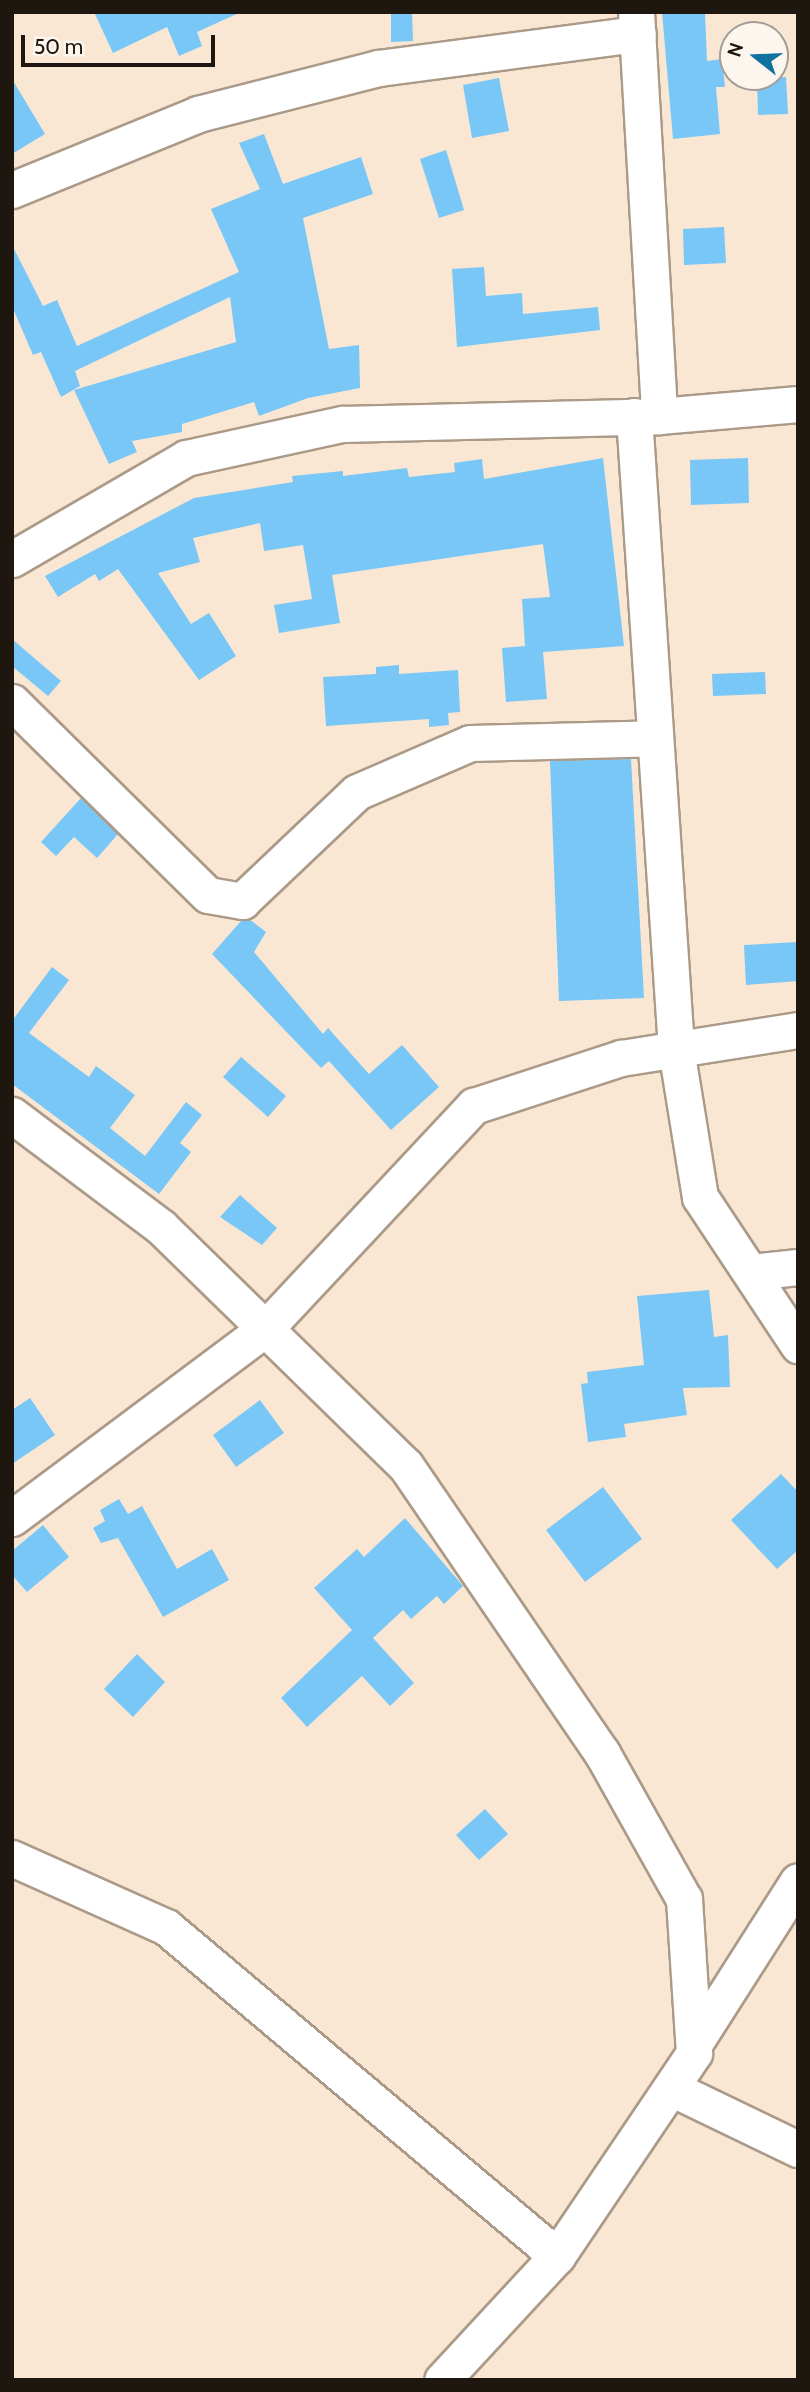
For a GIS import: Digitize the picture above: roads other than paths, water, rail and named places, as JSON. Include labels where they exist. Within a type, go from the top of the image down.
[{"type":"street","points":[[12,190],[198,114],[378,68],[637,23],[655,738],[676,1049],[700,1197],[798,1345]]},
{"type":"street","points":[[12,559],[24,547],[186,458],[342,424],[646,416],[798,404]]},
{"type":"street","points":[[12,702],[208,895],[243,901],[357,792],[470,743],[655,738]]},
{"type":"street","points":[[12,1518],[265,1329],[474,1106],[621,1058],[798,1030]]},
{"type":"street","points":[[12,1115],[161,1227],[406,1466],[602,1753],[684,1899],[694,2053],[558,2256],[442,2380]]},
{"type":"street","points":[[751,1272],[798,1267]]},
{"type":"street","points":[[12,1858],[166,1927],[558,2256]]},
{"type":"street","points":[[694,2044],[798,1881]]},
{"type":"street","points":[[671,2088],[798,2148]]}]
